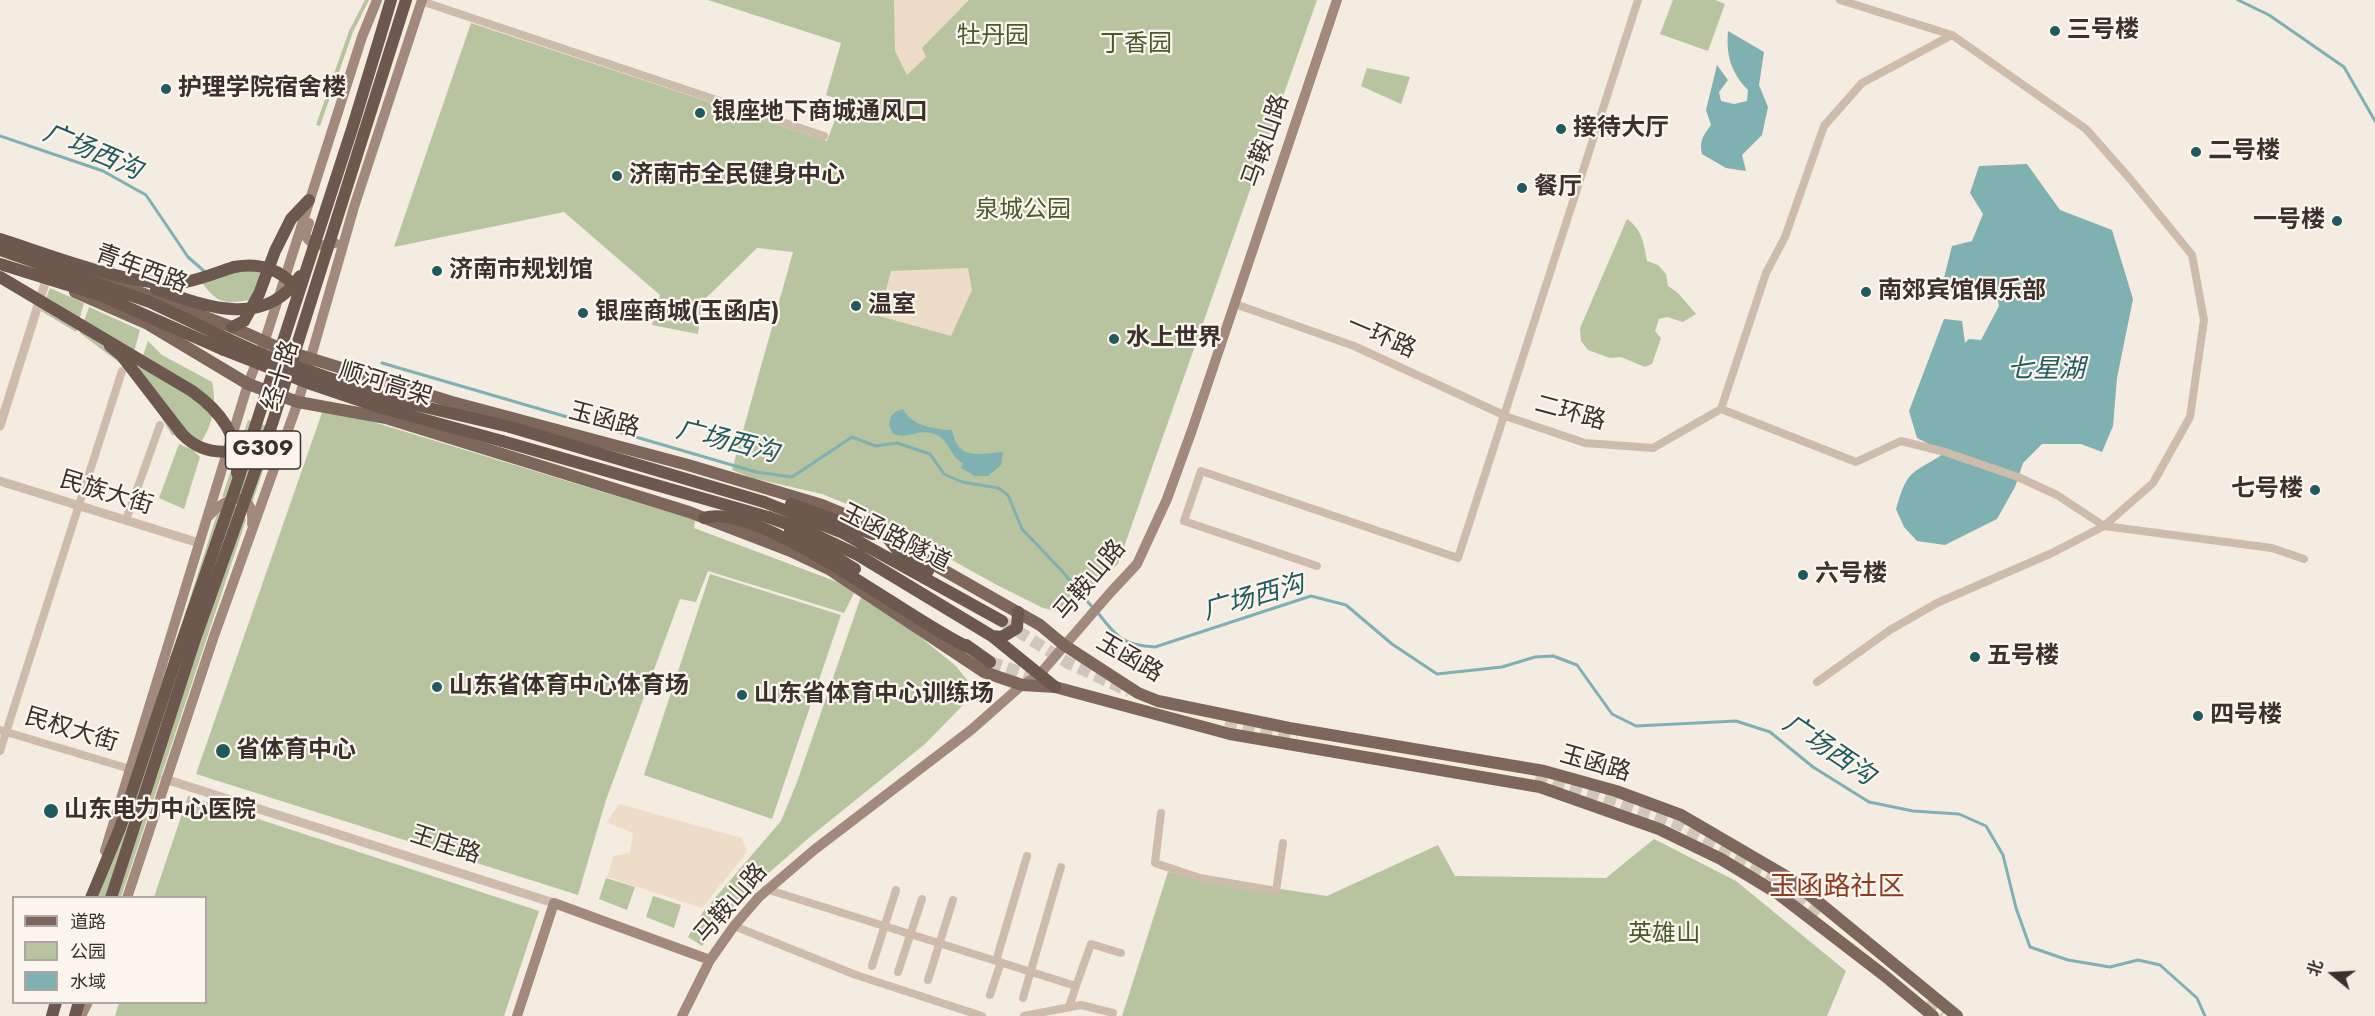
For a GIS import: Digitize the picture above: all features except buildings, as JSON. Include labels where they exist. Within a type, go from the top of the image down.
[{"type":"highway","name":"经十路","points":[[92,896],[120,828],[236,486],[352,129],[391,0]]},
{"type":"highway","name":"经十路","points":[[111,896],[195,639],[298,345],[406,0]]},
{"type":"highway","points":[[232,327],[244,321],[259,294],[275,251],[291,219],[309,200]]},
{"type":"highway","points":[[0,238],[195,303],[221,309],[253,309],[269,304],[294,285],[310,256]]},
{"type":"highway","name":"顺河高架","points":[[0,250],[150,302],[261,354],[375,394],[574,444],[764,502]]},
{"type":"highway","points":[[77,263],[133,279],[157,283],[183,282],[242,265],[269,268],[291,282],[302,297],[304,319],[298,345]]},
{"type":"highway","name":"顺河高架","points":[[0,266],[100,295],[254,363],[382,408],[768,517]]},
{"type":"highway","points":[[0,277],[192,391],[220,414],[235,445],[238,465],[236,486]]},
{"type":"highway","points":[[98,336],[122,356],[182,434],[196,446],[225,453],[247,448],[257,443],[267,433],[273,421]]},
{"type":"highway","points":[[764,502],[780,500],[884,536],[899,552],[978,606]]},
{"type":"highway","name":"玉函路隧道","points":[[764,502],[843,533],[1002,621]]},
{"type":"highway","points":[[704,518],[715,514],[735,518],[759,527],[867,585],[952,640],[970,648]]},
{"type":"highway","points":[[768,517],[809,532],[858,555],[992,636],[1055,687]]},
{"type":"highway","name":"玉函路隧道","points":[[768,517],[866,576],[990,662]]},
{"type":"highway","points":[[992,636],[1002,637],[1017,628],[1018,612]]},
{"type":"main road","name":"经十路","points":[[92,896],[248,384],[264,343],[362,37],[377,0]]},
{"type":"main road","name":"经十路","points":[[127,896],[165,779],[298,402],[354,207],[422,0]]},
{"type":"main road","name":"马鞍山路","points":[[682,1016],[710,960],[734,926],[766,889],[970,730],[1022,685],[1039,675],[1137,564],[1167,499],[1337,0]]},
{"type":"main road","points":[[332,131],[335,142],[305,234],[309,241],[319,246],[336,242],[341,237],[354,207]]},
{"type":"main road","name":"青年西路","points":[[0,243],[232,327],[264,343]]},
{"type":"main road","name":"青年西路","points":[[0,266],[46,280],[148,324],[248,384]]},
{"type":"main road","name":"玉函路","points":[[264,343],[452,402],[644,453],[822,505],[868,524],[884,536],[1040,625],[1064,645],[1138,693],[1158,700],[1289,728],[1544,771],[1616,791],[1681,815],[1789,878],[1957,1016]]},
{"type":"main road","name":"玉函路","points":[[248,384],[298,402],[386,418],[704,518],[764,540],[829,569],[984,672],[1022,685],[1055,687],[1230,734],[1540,787],[1659,828],[1721,859],[1777,893],[1885,975],[1933,1016]]},
{"type":"main road","points":[[634,496],[644,453]]},
{"type":"main road","points":[[207,519],[224,501],[235,498],[243,499],[251,509],[251,533]]},
{"type":"main road","points":[[517,1016],[554,903]]},
{"type":"main road","name":"王庄路","points":[[554,903],[710,960]]},
{"type":"street","points":[[422,0],[824,136]]},
{"type":"street","points":[[1317,566],[1184,521],[1201,471],[1458,558],[1506,416],[1638,0]]},
{"type":"street","points":[[1817,682],[1890,630],[1937,603],[2052,553],[2104,526],[2153,483],[2190,417],[2204,320],[2192,255],[2086,129],[1952,35],[1840,0]]},
{"type":"street","points":[[1952,35],[1862,83],[1824,126],[1785,237],[1766,273],[1721,409],[1856,462],[1901,441],[1945,452],[2018,477],[2057,495],[2104,526],[2272,548],[2304,559]]},
{"type":"street","points":[[0,426],[46,280]]},
{"type":"street","name":"一环路","points":[[1234,303],[1354,346],[1506,416]]},
{"type":"street","points":[[0,751],[3,731],[122,371]]},
{"type":"street","name":"二环路","points":[[1506,416],[1585,443],[1653,448],[1721,409]]},
{"type":"street","points":[[126,520],[160,425]]},
{"type":"street","name":"民族大街","points":[[0,481],[200,543]]},
{"type":"street","name":"民权大街","points":[[3,731],[130,769]]},
{"type":"street","name":"王庄路","points":[[165,779],[554,903]]},
{"type":"street","points":[[1161,813],[1155,863],[1200,878],[1276,891],[1282,843]]},
{"type":"street","points":[[990,995],[1028,856]]},
{"type":"street","points":[[1023,999],[1061,867]]},
{"type":"street","points":[[766,889],[1076,986]]},
{"type":"street","points":[[872,966],[896,890]]},
{"type":"street","points":[[898,972],[922,899]]},
{"type":"street","points":[[928,980],[953,900]]},
{"type":"street","points":[[734,926],[856,975],[982,1016]]},
{"type":"street","points":[[1070,1007],[1091,944],[1121,953]]},
{"type":"street","points":[[1024,1016],[1081,1005],[1113,1013]]},
{"type":"green space","points":[[365,0],[369,0],[353,32],[320,126],[316,125],[349,31]]},
{"type":"green space","name":"泉城公园","points":[[708,0],[1317,0],[1118,564],[1062,612],[1043,608],[995,584],[864,511],[822,494],[752,478],[732,470],[793,252],[757,248],[702,302],[698,334],[652,325],[660,295],[564,212],[394,247],[471,23],[827,141],[842,101],[826,95],[841,43]]},
{"type":"green space","points":[[1673,0],[1715,0],[1725,4],[1708,51],[1660,34]]},
{"type":"green space","points":[[1367,68],[1410,77],[1401,104],[1361,86]]},
{"type":"green space","points":[[1627,219],[1639,232],[1647,261],[1658,265],[1666,274],[1668,286],[1678,293],[1696,314],[1683,322],[1667,317],[1659,319],[1655,331],[1661,338],[1652,364],[1645,367],[1621,357],[1610,358],[1588,350],[1581,341],[1580,328]]},
{"type":"green space","points":[[257,269],[265,274],[255,299],[230,302],[218,299],[201,281],[236,271]]},
{"type":"green space","points":[[50,288],[84,303],[76,332],[41,311]]},
{"type":"green space","points":[[89,307],[140,330],[129,370],[80,333]]},
{"type":"green space","points":[[148,341],[162,355],[212,382],[213,413],[201,442],[172,435],[136,376]]},
{"type":"green space","name":"山东省体育中心体育场","points":[[324,407],[695,520],[694,528],[856,589],[844,613],[708,571],[696,602],[680,599],[606,800],[578,895],[196,774]]},
{"type":"green space","points":[[248,420],[277,429],[252,503],[237,495],[222,497]]},
{"type":"green space","points":[[179,444],[193,450],[200,457],[184,509],[159,498]]},
{"type":"green space","points":[[234,505],[239,507],[246,520],[121,896],[99,896],[131,806],[124,803],[218,511]]},
{"type":"green space","name":"山东省体育中心训练场","points":[[710,574],[841,615],[772,819],[644,775]]},
{"type":"green space","points":[[863,591],[956,666],[971,685],[967,701],[925,744],[811,836],[740,898],[702,946],[688,937],[703,912],[781,821],[797,782]]},
{"type":"green space","points":[[188,796],[539,911],[504,1016],[115,1016],[119,1004],[207,1004],[207,896],[154,896]]},
{"type":"green space","name":"英雄山","points":[[1654,839],[1736,881],[1846,971],[1827,1016],[1122,1016],[1168,872],[1327,896],[1438,845],[1455,876],[1606,878]]},
{"type":"green space","points":[[606,878],[635,887],[627,910],[599,899]]},
{"type":"green space","points":[[653,896],[681,905],[674,928],[646,917]]},
{"type":"shaded area","points":[[894,0],[969,0],[922,48],[926,57],[907,75],[895,51]]},
{"type":"shaded area","points":[[968,268],[972,290],[951,336],[879,316],[891,271]]},
{"type":"shaded area","points":[[619,804],[742,838],[747,852],[702,908],[607,877],[614,856],[630,853],[633,833],[607,822]]},
{"type":"water","points":[[1728,31],[1764,52],[1759,85],[1768,107],[1762,135],[1742,155],[1746,171],[1726,168],[1702,154],[1701,149],[1702,139],[1711,125],[1706,110],[1717,65],[1728,80],[1719,92],[1721,101],[1734,104],[1747,101],[1748,90],[1737,77],[1731,63]]},
{"type":"water","name":"七星湖","points":[[2027,164],[2060,210],[2112,230],[2133,299],[2117,378],[2113,426],[2102,452],[2081,444],[2042,444],[2023,463],[2015,487],[1997,519],[1945,545],[1917,541],[1904,527],[1896,509],[1909,477],[1945,452],[1917,438],[1909,411],[1944,319],[1962,321],[1965,343],[1969,339],[1981,340],[1999,306],[1997,296],[1974,284],[1969,294],[1941,290],[1952,246],[1972,241],[1983,214],[1970,193],[1979,166]]},
{"type":"water","points":[[903,409],[917,423],[931,428],[952,430],[959,447],[964,451],[977,454],[1003,452],[1001,465],[988,476],[975,476],[961,468],[963,463],[937,435],[925,432],[905,436],[894,434],[889,422],[890,418]]},
{"type":"waterway","points":[[2238,0],[2269,15],[2344,67],[2375,121]]},
{"type":"waterway","name":"广场西沟","points":[[0,136],[103,171],[146,195],[188,257],[204,271]]},
{"type":"waterway","name":"广场西沟","points":[[382,363],[756,472],[792,477],[852,437],[876,446],[897,443],[930,454],[944,474],[962,482],[998,488],[1008,495],[1022,529],[1093,608]]},
{"type":"waterway","name":"广场西沟","points":[[1098,613],[1122,639],[1155,647],[1311,596],[1346,605],[1392,644],[1437,674],[1502,667],[1535,657],[1553,656],[1577,665],[1612,714],[1636,726],[1736,721],[1770,732],[1813,767],[1869,802],[1913,811],[1959,814],[1986,826],[2003,855],[2016,908],[2030,947],[2068,960],[2110,967],[2138,960],[2160,965],[2197,998],[2205,1016]]},
{"type":"tunnel","points":[[1002,621],[1068,663],[1129,691]]},
{"type":"tunnel","points":[[990,662],[1043,680]]},
{"type":"tunnel","points":[[1226,720],[1255,728],[1297,735]]},
{"type":"tunnel","points":[[1536,776],[1676,823],[1782,881],[1821,912]]},
{"type":"tunnel","points":[[1926,1003],[1942,1016]]},
{"type":"place","name":"三号楼","points":[[2055,31]]},
{"type":"place","name":"护理学院宿舍楼","points":[[166,89]]},
{"type":"place","name":"银座地下商城通风口","points":[[700,113]]},
{"type":"place","name":"接待大厅","points":[[1561,129]]},
{"type":"place","name":"二号楼","points":[[2196,152]]},
{"type":"place","name":"济南市全民健身中心","points":[[617,176]]},
{"type":"place","name":"餐厅","points":[[1522,188]]},
{"type":"place","name":"一号楼","points":[[2337,221]]},
{"type":"place","name":"济南市规划馆","points":[[437,271]]},
{"type":"place","name":"南郊宾馆俱乐部","points":[[1866,292]]},
{"type":"place","name":"温室","points":[[856,306]]},
{"type":"place","name":"银座商城(玉函店)","points":[[583,313]]},
{"type":"place","name":"水上世界","points":[[1114,339]]},
{"type":"place","name":"七号楼","points":[[2315,490]]},
{"type":"place","name":"六号楼","points":[[1803,575]]},
{"type":"place","name":"五号楼","points":[[1975,657]]},
{"type":"place","name":"山东省体育中心体育场","points":[[437,687]]},
{"type":"place","name":"山东省体育中心训练场","points":[[742,695]]},
{"type":"place","name":"四号楼","points":[[2198,716]]},
{"type":"place","name":"省体育中心","points":[[223,751]]},
{"type":"place","name":"山东电力中心医院","points":[[51,811]]},
{"type":"district","name":"玉函路社区","points":[[1837,888]]},
{"type":"park label","name":"牡丹园","points":[[993,37]]},
{"type":"park label","name":"丁香园","points":[[1136,45]]}]
